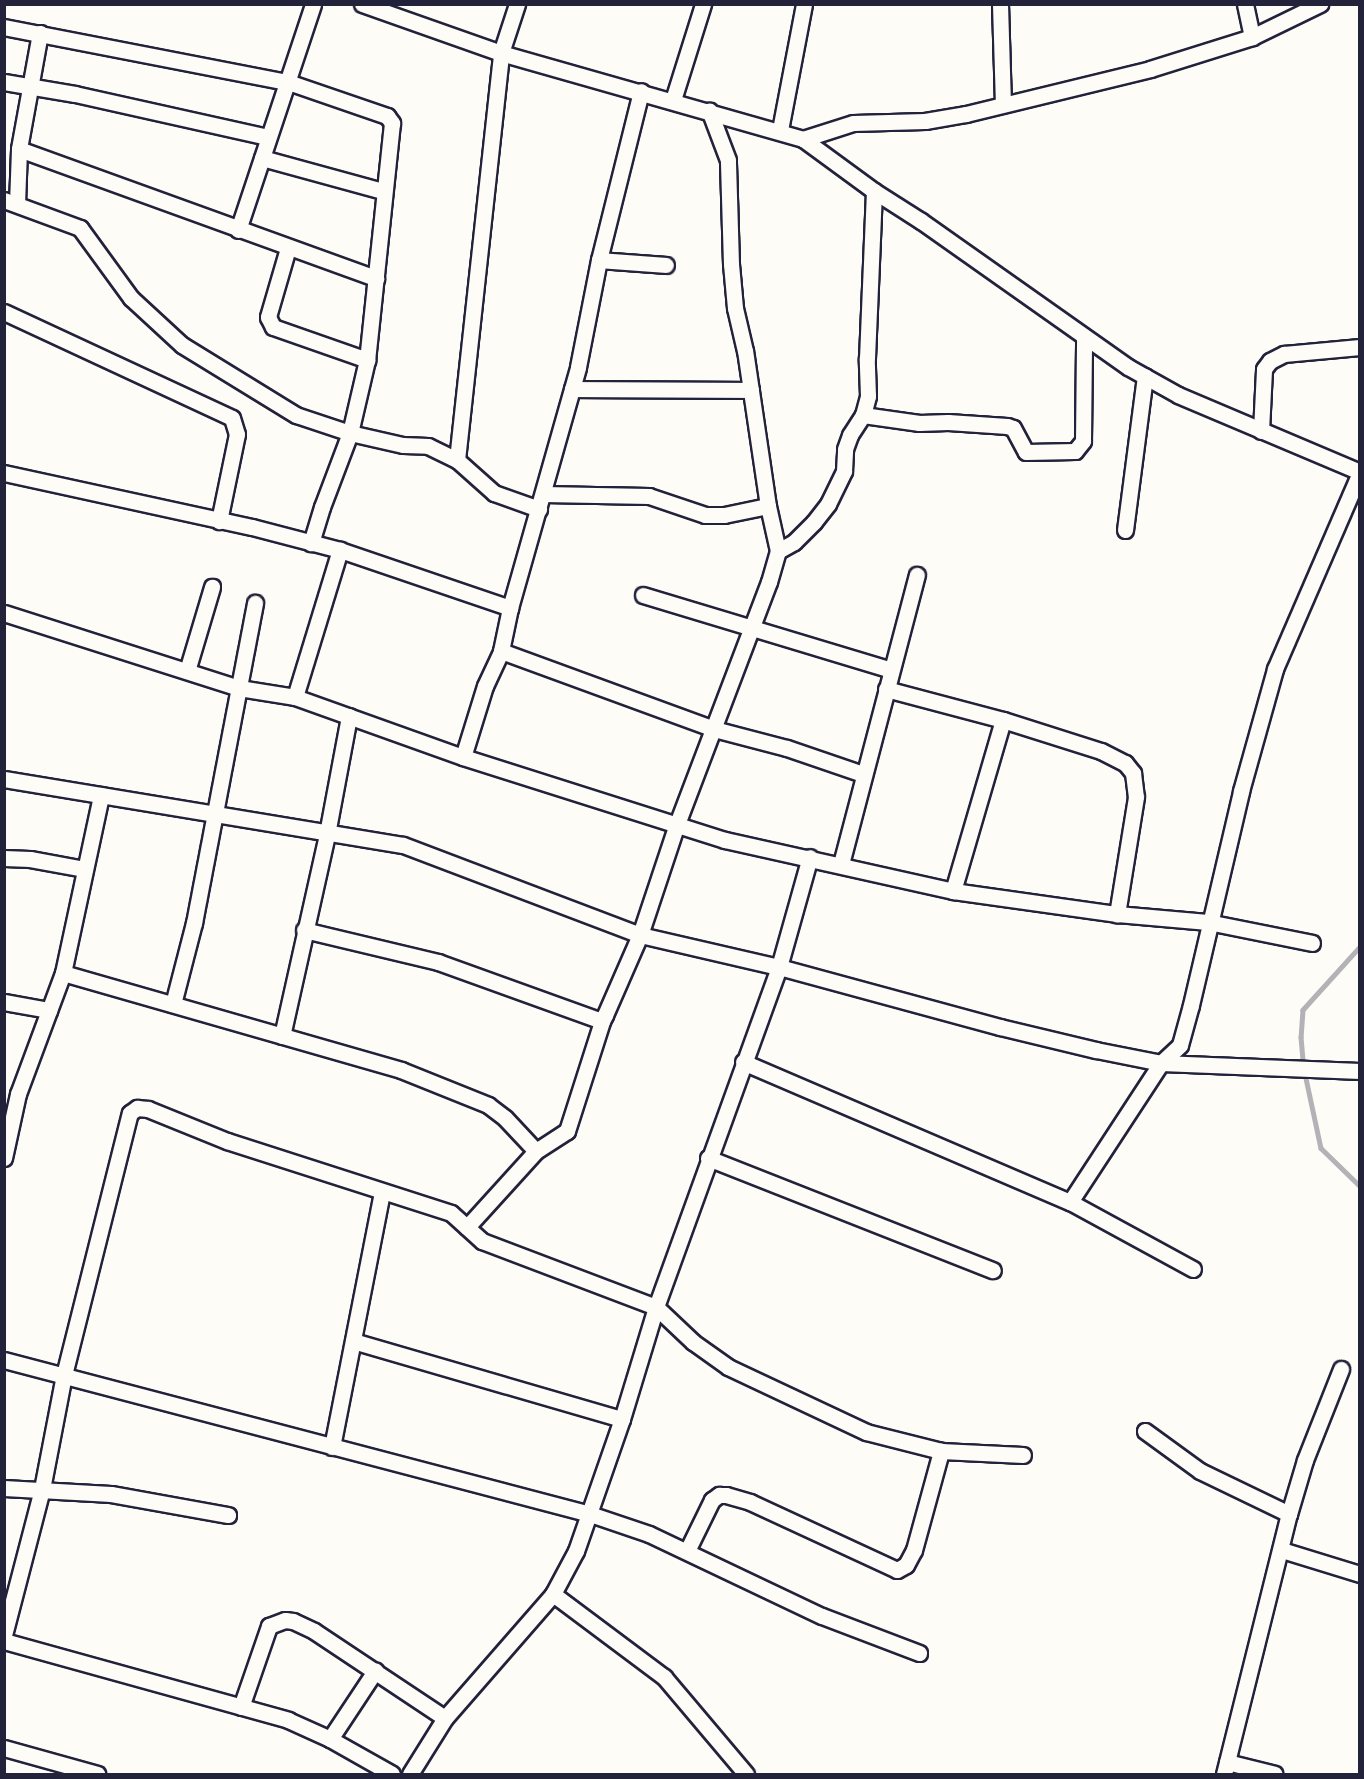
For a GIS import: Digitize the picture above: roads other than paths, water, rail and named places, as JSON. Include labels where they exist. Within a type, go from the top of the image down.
[{"type":"street","points":[[238,230],[313,4]]},
{"type":"street","points":[[362,4],[501,53],[780,130],[803,139],[1084,337],[1145,376],[1178,395],[1359,472],[1275,669],[1208,922],[1191,1005],[1179,1045],[1161,1063],[1070,1202]]},
{"type":"street","points":[[457,460],[501,53],[517,4]]},
{"type":"street","points":[[673,100],[704,4]]},
{"type":"street","points":[[780,130],[804,4]]},
{"type":"street","points":[[1000,4],[1003,104]]},
{"type":"street","points":[[1245,4],[1252,37]]},
{"type":"street","points":[[803,139],[853,123],[943,118],[1150,69],[1252,37],[1320,4]]},
{"type":"street","points":[[4,27],[288,82],[387,116],[392,123],[383,191],[367,360],[350,434],[311,543]]},
{"type":"street","points":[[40,33],[11,202],[80,228],[130,298],[182,345],[296,415],[350,434],[404,445],[428,446],[457,460],[494,494],[541,502],[649,496],[705,515],[724,515],[768,506]]},
{"type":"street","points":[[4,82],[30,85],[268,137]]},
{"type":"street","points":[[463,757],[485,686],[501,651],[510,608],[572,390],[599,260],[641,91]]},
{"type":"street","points":[[467,1227],[536,1151],[567,1131],[602,1021],[640,935],[677,824],[769,582],[778,551],[768,506],[751,390],[735,308],[731,264],[728,160],[709,110]]},
{"type":"street","points":[[19,149],[376,278]]},
{"type":"street","points":[[262,158],[383,191]]},
{"type":"street","points":[[778,551],[801,536],[828,504],[844,471],[845,448],[850,435],[863,415],[868,396],[867,358],[874,191]]},
{"type":"street","points":[[288,248],[268,317],[273,327],[367,360]]},
{"type":"street","points":[[599,260],[666,265]]},
{"type":"street","points":[[4,312],[232,418],[237,434],[219,520]]},
{"type":"street","points":[[863,415],[919,423],[948,422],[1007,426],[1012,428],[1026,452],[1075,451],[1083,441],[1084,337]]},
{"type":"street","points":[[1261,431],[1264,369],[1270,362],[1284,354],[1359,347]]},
{"type":"street","points":[[1125,530],[1145,376]]},
{"type":"street","points":[[572,390],[751,390]]},
{"type":"street","points":[[4,473],[219,520],[340,550],[510,608]]},
{"type":"street","points":[[295,697],[340,550]]},
{"type":"street","points":[[841,864],[916,575]]},
{"type":"street","points":[[187,671],[212,587]]},
{"type":"street","points":[[643,595],[891,670]]},
{"type":"street","points":[[173,1004],[194,923],[255,603]]},
{"type":"street","points":[[4,614],[239,687],[295,697],[463,757],[725,840],[810,857],[953,891],[1117,914],[1208,922],[1312,943]]},
{"type":"street","points":[[501,651],[714,729],[787,748],[863,774]]},
{"type":"street","points":[[886,689],[1003,720],[1101,751],[1125,764],[1133,773],[1136,797],[1117,914]]},
{"type":"street","points":[[282,1036],[327,834],[349,716]]},
{"type":"street","points":[[953,891],[1003,720]]},
{"type":"street","points":[[4,780],[403,845],[640,935],[778,967],[1000,1027],[1161,1063],[1359,1071]]},
{"type":"street","points":[[4,1158],[18,1094],[63,973],[101,795]]},
{"type":"street","points":[[410,1774],[445,1718],[553,1594],[576,1551],[622,1419],[656,1307],[778,967],[810,857]]},
{"type":"street","points":[[4,858],[30,859],[85,869]]},
{"type":"street","points":[[304,930],[438,962],[602,1021]]},
{"type":"street","points":[[63,973],[400,1070],[488,1105],[505,1118],[536,1151]]},
{"type":"street","points":[[4,1002],[49,1010]]},
{"type":"street","points":[[743,1062],[1070,1202],[1193,1269]]},
{"type":"street","points":[[4,1635],[42,1489],[64,1376],[130,1113],[137,1108],[148,1109],[227,1141],[450,1213],[482,1241],[656,1307],[708,1355],[762,1384],[866,1432],[941,1451],[1023,1455]]},
{"type":"street","points":[[708,1158],[993,1270]]},
{"type":"street","points":[[332,1447],[382,1192]]},
{"type":"street","points":[[353,1341],[622,1419]]},
{"type":"street","points":[[4,1360],[590,1514],[687,1551],[822,1616],[919,1653]]},
{"type":"street","points":[[1275,1774],[1226,1768],[1282,1550],[1289,1514],[1305,1460],[1341,1369]]},
{"type":"street","points":[[1145,1431],[1200,1472],[1289,1514]]},
{"type":"street","points":[[687,1551],[712,1500],[718,1495],[726,1495],[750,1502],[897,1570],[906,1565],[914,1550],[941,1451]]},
{"type":"street","points":[[4,1488],[111,1494],[228,1515]]},
{"type":"street","points":[[1282,1550],[1359,1574]]},
{"type":"street","points":[[553,1594],[664,1677],[747,1774]]},
{"type":"street","points":[[241,1707],[269,1626],[275,1622],[293,1621],[304,1625],[445,1718]]},
{"type":"street","points":[[4,1641],[288,1720],[330,1738],[392,1774]]},
{"type":"street","points":[[330,1738],[375,1671]]},
{"type":"street","points":[[4,1748],[97,1774]]},
{"type":"waterway","points":[[1360,947],[1303,1010],[1301,1037],[1304,1069],[1321,1148],[1360,1186]]}]
